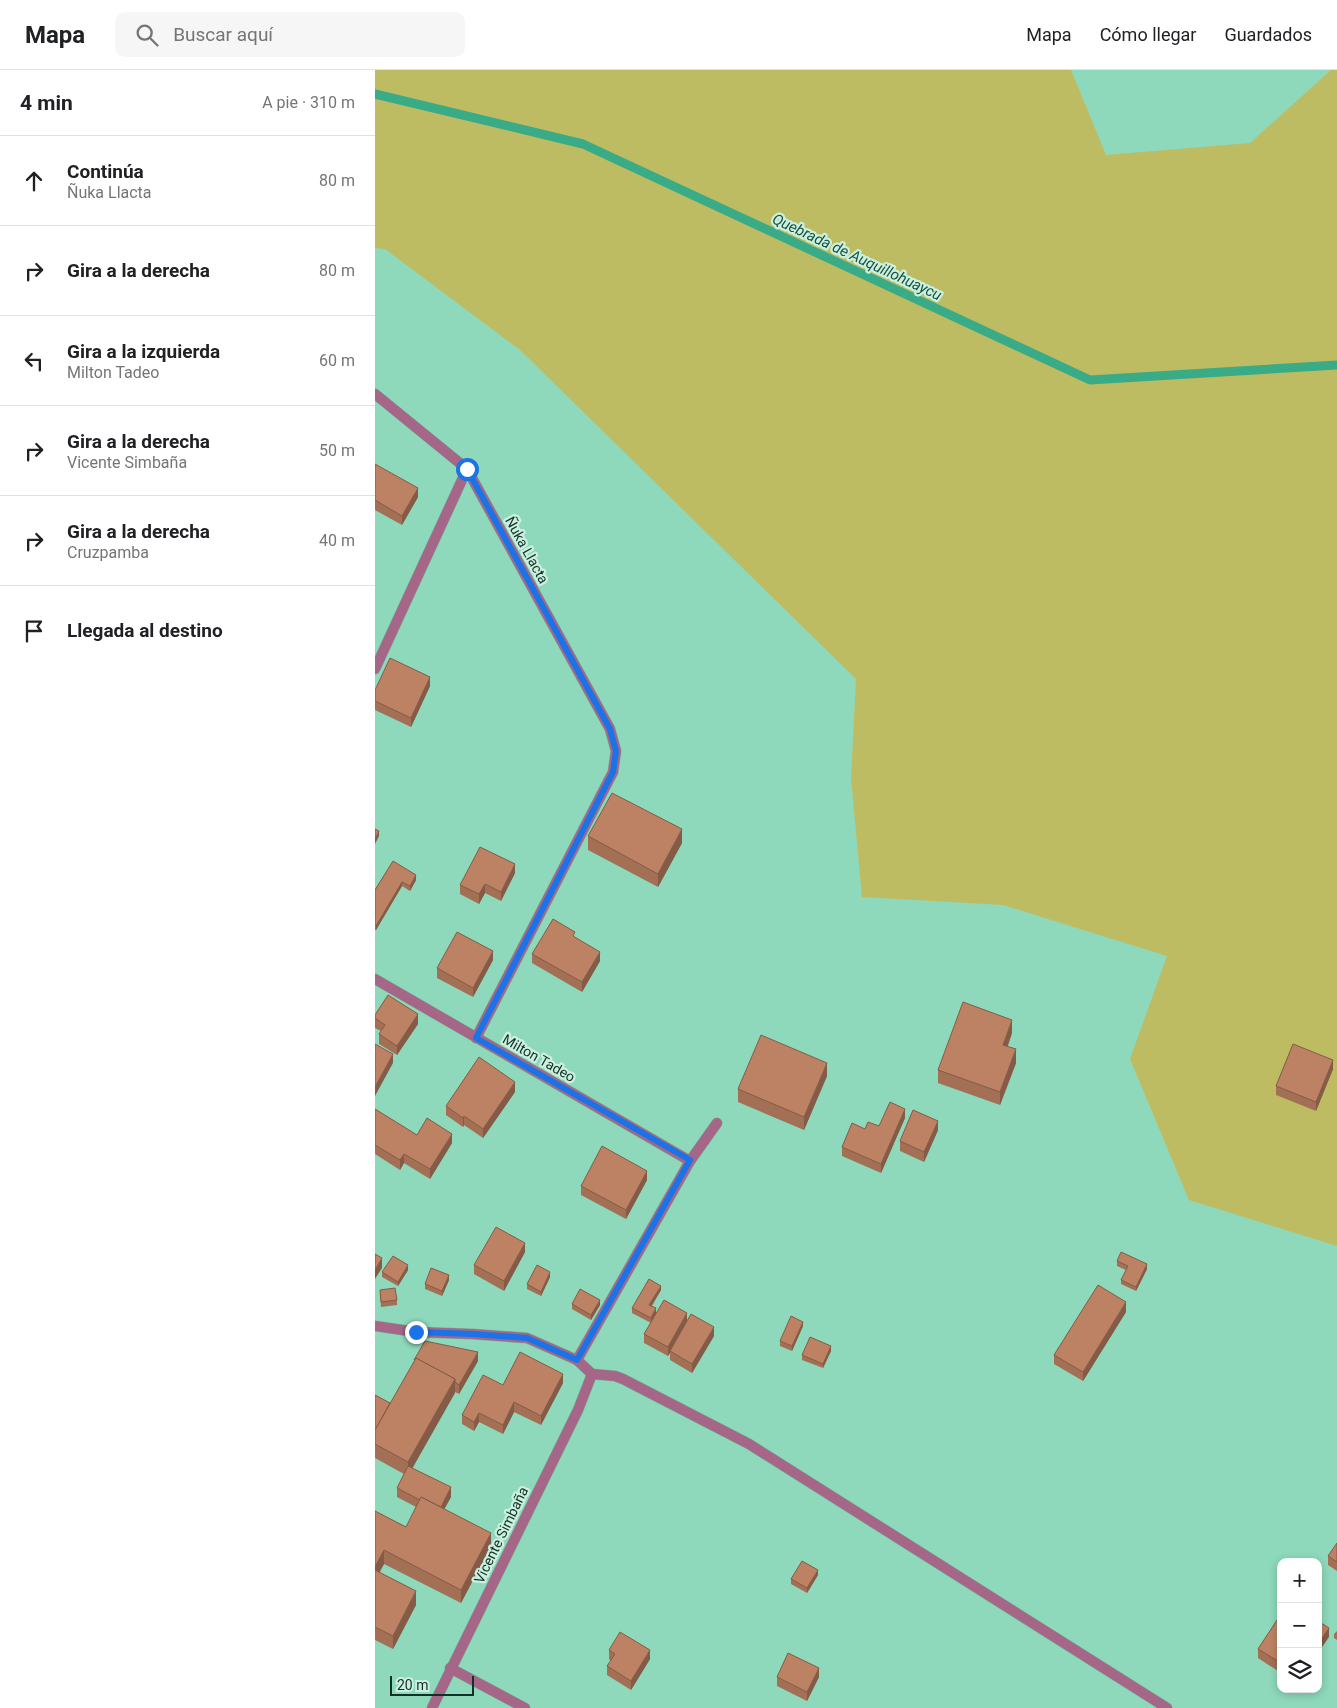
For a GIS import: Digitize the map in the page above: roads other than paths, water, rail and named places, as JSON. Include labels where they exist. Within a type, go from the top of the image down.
[{"type":"street","name":"Ñuka Llacta","points":[[375,394],[467,469],[610,729],[616,751],[613,772],[476,1038]]},
{"type":"street","points":[[375,669],[467,469]]},
{"type":"street","name":"Milton Tadeo","points":[[375,979],[690,1160]]},
{"type":"street","points":[[577,1360],[690,1160],[717,1123]]},
{"type":"street","points":[[375,1326],[416,1332],[527,1338],[577,1360],[592,1374],[615,1376],[623,1379],[749,1444],[1167,1708]]},
{"type":"street","name":"Vicente Simbaña","points":[[432,1708],[578,1410],[592,1374]]},
{"type":"street","points":[[450,1668],[525,1708]]},
{"type":"waterway","name":"Quebrada de Auquillohuaycu","points":[[375,94],[583,144],[1090,380],[1337,365]]}]
